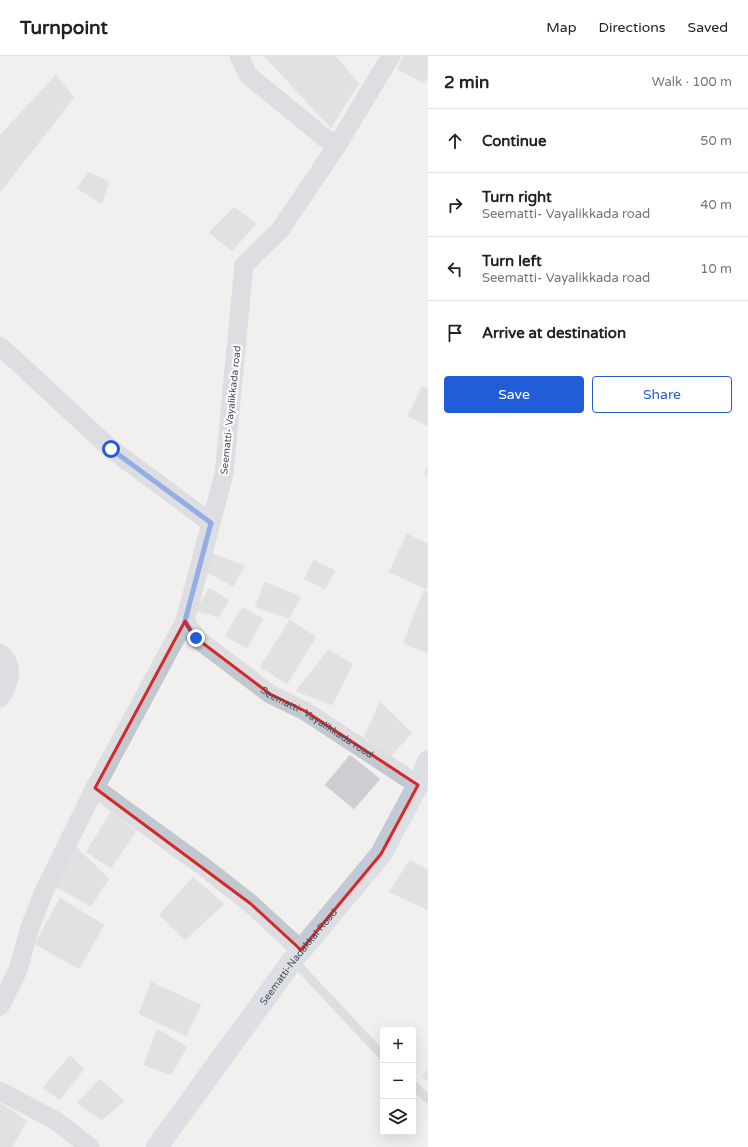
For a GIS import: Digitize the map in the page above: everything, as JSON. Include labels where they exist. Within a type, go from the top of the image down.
[{"type":"street","points":[[239,56],[248,75],[336,147]]},
{"type":"street","name":"Seematti- Vayalikkada road","points":[[391,56],[336,147],[280,230],[244,265],[224,474],[185,621],[196,638],[270,694],[305,711],[418,785]]},
{"type":"street","points":[[0,346],[111,449],[211,523]]},
{"type":"street","points":[[0,1006],[18,970],[30,927],[45,889],[95,788],[185,621]]},
{"type":"street","points":[[0,653],[8,663],[10,674],[8,685],[0,698]]},
{"type":"street","name":"Seematti-Nadakkal Road","points":[[157,1147],[297,955],[381,854],[418,785],[428,761]]},
{"type":"street","points":[[95,788],[251,904],[297,955]]},
{"type":"street","points":[[0,1091],[56,1121],[90,1147]]},
{"type":"lane","points":[[297,955],[380,1052]]},
{"type":"lane","points":[[416,1088],[428,1099]]},
{"type":"highlighted area","points":[[185,621],[196,638],[270,694],[305,711],[418,785],[381,854],[301,950],[251,904],[95,788]]},
{"type":"building","points":[[264,56],[335,56],[359,83],[331,128]]},
{"type":"building","points":[[404,56],[428,56],[428,76],[424,83],[397,69]]},
{"type":"building","points":[[56,75],[74,98],[0,192],[0,135]]},
{"type":"building","points":[[89,172],[109,182],[101,204],[77,188]]},
{"type":"building","points":[[234,207],[256,224],[232,251],[209,232]]},
{"type":"building","points":[[422,386],[428,389],[428,426],[408,416]]},
{"type":"building","points":[[428,467],[428,476],[424,474]]},
{"type":"building","points":[[407,534],[428,544],[428,585],[426,589],[389,572]]},
{"type":"building","points":[[211,553],[245,566],[233,586],[207,572]]},
{"type":"building","points":[[314,560],[335,571],[325,589],[304,579]]},
{"type":"building","points":[[265,582],[301,597],[289,618],[255,607]]},
{"type":"building","points":[[209,588],[229,600],[219,617],[196,611]]},
{"type":"building","points":[[424,590],[428,592],[428,653],[403,643]]},
{"type":"building","points":[[242,607],[263,619],[247,648],[225,636]]},
{"type":"building","points":[[290,620],[316,637],[287,684],[260,667]]},
{"type":"building","points":[[328,650],[353,664],[332,705],[296,691]]},
{"type":"building","points":[[380,702],[412,733],[391,756],[364,737]]},
{"type":"building","points":[[350,755],[380,779],[354,809],[325,785]]},
{"type":"building","points":[[111,812],[136,831],[111,868],[86,852]]},
{"type":"building","points":[[75,846],[109,879],[91,906],[49,883]]},
{"type":"building","points":[[410,860],[428,870],[428,910],[389,892]]},
{"type":"building","points":[[193,877],[224,904],[185,940],[159,915]]},
{"type":"building","points":[[60,898],[104,925],[79,969],[35,944]]},
{"type":"building","points":[[151,982],[201,1005],[186,1036],[139,1014]]},
{"type":"building","points":[[157,1029],[187,1047],[171,1075],[144,1065]]},
{"type":"building","points":[[70,1055],[84,1069],[60,1100],[43,1088]]},
{"type":"building","points":[[428,1069],[428,1082],[422,1075]]},
{"type":"building","points":[[100,1079],[124,1101],[102,1120],[77,1103]]},
{"type":"building","points":[[0,1103],[27,1121],[12,1147],[0,1147]]},
{"type":"route","points":[[111,449],[211,523],[185,621],[196,638]]}]
